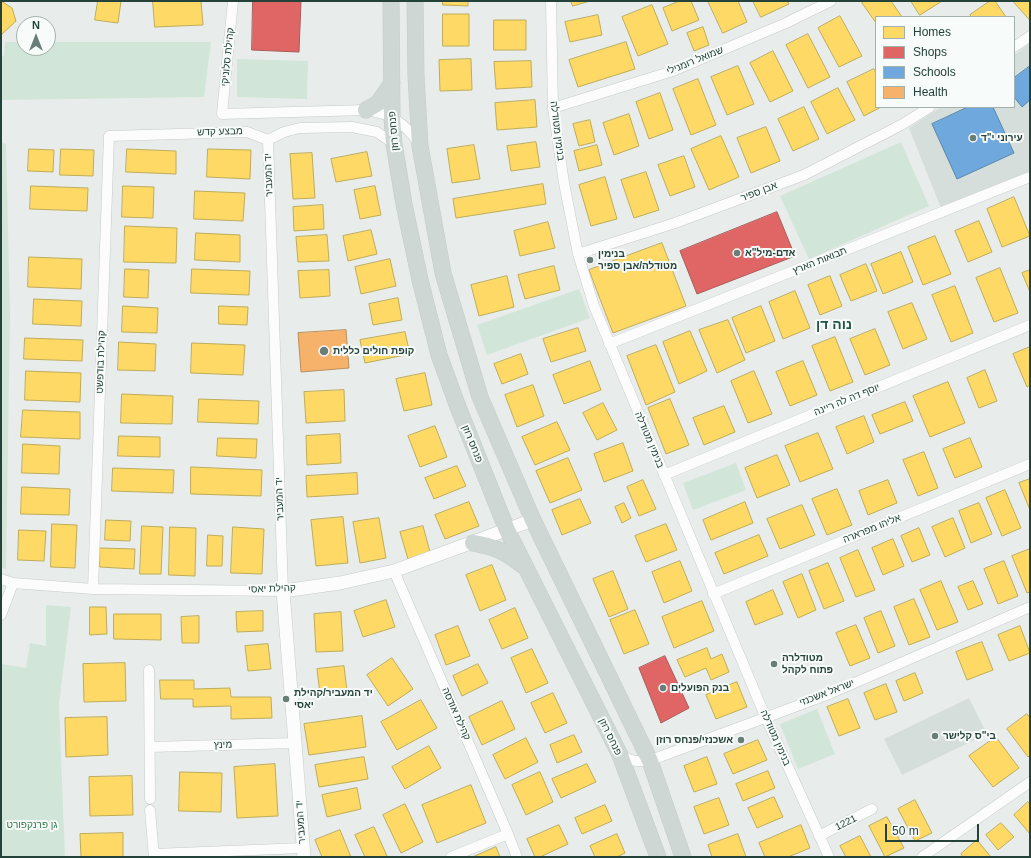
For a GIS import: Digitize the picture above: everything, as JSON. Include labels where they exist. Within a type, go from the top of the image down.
[{"type":"main road","name":"פנחס רוזן","points":[[391,1],[392,118],[394,144],[404,204],[420,280],[439,355],[507,530],[620,756],[658,857]]},
{"type":"main road","points":[[415,1],[416,76],[420,146],[443,273],[478,390],[509,468],[532,520],[650,761],[683,857]]},
{"type":"main road","points":[[366,110],[378,103],[392,83]]},
{"type":"main road","points":[[473,542],[497,548],[507,553],[525,568]]},
{"type":"street","name":"קהילת סלוניקי","points":[[222,114],[233,1]]},
{"type":"street","name":"בנימין מטודלה","points":[[552,1],[553,108],[564,183],[578,254],[594,306],[765,716],[829,857]]},
{"type":"street","name":"שמואל רומנילי","points":[[553,108],[673,71],[786,23],[831,1]]},
{"type":"street","points":[[1015,46],[1030,36]]},
{"type":"street","name":"אבן ספיר","points":[[578,254],[675,223],[804,175],[903,124],[928,108]]},
{"type":"street","name":"מבצע קדש","points":[[222,114],[343,110],[378,111],[402,122],[412,133],[420,146]]},
{"type":"street","points":[[268,140],[284,132],[300,128],[352,127],[377,132],[394,144]]},
{"type":"street","name":"מבצע קדש","points":[[109,136],[247,132],[268,140]]},
{"type":"street","name":"קהילת בודפשט","points":[[93,589],[109,136]]},
{"type":"street","name":"יד המעביר","points":[[268,140],[283,591],[304,852]]},
{"type":"street","name":"תבואות הארץ","points":[[609,344],[1030,177]]},
{"type":"street","name":"יוסף דה לה ריינה","points":[[664,475],[1030,326]]},
{"type":"street","name":"אליהו מפרארה","points":[[713,594],[1030,464]]},
{"type":"street","name":"קהילת יאסי","points":[[1,579],[13,583],[93,589],[283,591],[340,583],[394,571],[532,520]]},
{"type":"street","name":"קהילת אודסה","points":[[394,571],[517,857]]},
{"type":"street","points":[[1,615],[13,583]]},
{"type":"street","name":"ישראל אשכנזי","points":[[620,756],[629,760],[642,762],[650,761],[765,716],[829,694],[1030,607]]},
{"type":"street","points":[[149,670],[150,804],[154,855],[304,852]]},
{"type":"street","name":"מינץ","points":[[150,747],[295,743]]},
{"type":"street","points":[[922,857],[1030,782]]},
{"type":"street","name":"1221","points":[[819,836],[872,809]]},
{"type":"street","points":[[450,857],[508,834]]},
{"type":"shaded area","points":[[1030,43],[1030,172],[941,208],[909,128],[939,108],[1015,108],[1015,54]]},
{"type":"shaded area","name":"בי\"ס קלישר","points":[[969,698],[987,734],[902,775],[884,739]]},
{"type":"green space","points":[[5,42],[16,42],[16,56],[56,56],[56,42],[211,42],[204,97],[1,100],[1,56],[4,56]]},
{"type":"green space","points":[[237,59],[308,61],[307,99],[237,97]]},
{"type":"green space","points":[[1,142],[6,144],[10,316],[6,569],[1,568]]},
{"type":"green space","points":[[901,142],[929,206],[809,259],[780,196]]},
{"type":"green space","points":[[579,289],[590,318],[487,355],[477,325]]},
{"type":"green space","points":[[736,463],[746,490],[693,510],[683,483]]},
{"type":"green space","name":"גן פרנקפורט","points":[[46,605],[71,607],[59,704],[65,857],[1,857],[1,664],[26,668],[30,643],[46,646]]},
{"type":"green space","points":[[817,709],[835,754],[798,769],[780,724]]},
{"type":"building: Homes","points":[[1,1],[12,8],[16,21],[1,35]]},
{"type":"building: Homes","points":[[98,1],[121,1],[118,23],[95,20]]},
{"type":"building: Homes","points":[[153,1],[201,1],[203,25],[155,27]]},
{"type":"building: Homes","points":[[443,1],[468,1],[468,6],[443,5]]},
{"type":"building: Homes","points":[[571,1],[590,1],[573,6]]},
{"type":"building: Homes","points":[[680,1],[691,1],[699,20],[672,31],[663,8]]},
{"type":"building: Homes","points":[[708,1],[738,1],[747,22],[723,33]]},
{"type":"building: Homes","points":[[753,1],[787,1],[789,4],[761,17]]},
{"type":"building: Homes","points":[[865,1],[891,1],[901,16],[875,16],[875,22],[862,3]]},
{"type":"building: Homes","points":[[911,1],[942,1],[920,15]]},
{"type":"building: Homes","points":[[990,1],[995,1],[1005,16],[971,16],[970,15]]},
{"type":"building: Homes","points":[[1013,1],[1030,1],[1030,20]]},
{"type":"building: Homes","points":[[652,5],[668,44],[638,56],[622,17]]},
{"type":"building: Homes","points":[[443,14],[469,14],[469,46],[443,46]]},
{"type":"building: Homes","points":[[598,15],[602,35],[570,42],[565,22]]},
{"type":"building: Homes","points":[[840,16],[862,56],[839,67],[818,28]]},
{"type":"building: Homes","points":[[494,20],[526,20],[526,50],[494,50]]},
{"type":"building: Homes","points":[[703,27],[709,45],[694,51],[687,33]]},
{"type":"building: Homes","points":[[808,34],[830,77],[808,88],[786,45]]},
{"type":"building: Homes","points":[[626,42],[635,69],[578,87],[569,60]]},
{"type":"building: Homes","points":[[773,51],[793,91],[770,102],[750,63]]},
{"type":"building: Homes","points":[[471,59],[472,90],[440,91],[439,60]]},
{"type":"building: Homes","points":[[531,61],[532,87],[496,89],[494,62]]},
{"type":"building: Homes","points":[[738,66],[754,104],[727,115],[711,77]]},
{"type":"building: Homes","points":[[874,69],[875,108],[879,108],[864,116],[847,82]]},
{"type":"building: Homes","points":[[698,79],[716,125],[691,135],[673,89]]},
{"type":"building: Homes","points":[[838,88],[855,120],[827,134],[811,102]]},
{"type":"building: Homes","points":[[660,93],[673,130],[649,139],[636,102]]},
{"type":"building: Homes","points":[[535,100],[537,127],[497,130],[495,103]]},
{"type":"building: Homes","points":[[804,107],[819,139],[793,151],[778,119]]},
{"type":"building: Homes","points":[[629,114],[639,146],[614,155],[603,123]]},
{"type":"building: Homes","points":[[590,120],[595,142],[579,146],[573,124]]},
{"type":"building: Homes","points":[[766,127],[780,161],[751,173],[737,138]]},
{"type":"building: Homes","points":[[721,136],[739,177],[709,190],[691,149]]},
{"type":"building: Homes","points":[[536,142],[540,167],[511,171],[507,146]]},
{"type":"building: Homes","points":[[474,145],[480,179],[452,183],[447,149]]},
{"type":"building: Homes","points":[[597,145],[602,165],[579,171],[574,151]]},
{"type":"building: Homes","points":[[29,149],[54,150],[53,172],[28,171]]},
{"type":"building: Homes","points":[[61,149],[94,150],[93,176],[60,175]]},
{"type":"building: Homes","points":[[127,149],[176,151],[176,174],[126,172]]},
{"type":"building: Homes","points":[[208,149],[251,150],[250,179],[207,177]]},
{"type":"building: Homes","points":[[367,152],[372,176],[336,182],[331,159]]},
{"type":"building: Homes","points":[[312,153],[315,198],[293,199],[290,154]]},
{"type":"building: Homes","points":[[684,156],[695,187],[670,196],[658,165]]},
{"type":"building: Homes","points":[[646,172],[659,210],[634,218],[621,180]]},
{"type":"building: Homes","points":[[605,177],[617,219],[591,226],[579,185]]},
{"type":"building: Homes","points":[[543,184],[546,204],[456,218],[453,199]]},
{"type":"building: Homes","points":[[31,186],[88,188],[87,211],[30,209]]},
{"type":"building: Homes","points":[[123,186],[154,187],[153,218],[122,217]]},
{"type":"building: Homes","points":[[375,186],[381,215],[360,219],[354,190]]},
{"type":"building: Homes","points":[[195,191],[245,193],[243,221],[194,219]]},
{"type":"building: Homes","points":[[1014,197],[1030,236],[1002,247],[987,209]]},
{"type":"building: Homes","points":[[323,205],[324,229],[294,231],[293,207]]},
{"type":"building: Homes","points":[[979,221],[992,252],[968,262],[955,231]]},
{"type":"building: Homes","points":[[548,222],[555,248],[520,256],[514,231]]},
{"type":"building: Homes","points":[[125,226],[177,228],[176,263],[124,262]]},
{"type":"building: Homes","points":[[371,230],[377,254],[348,261],[343,236]]},
{"type":"building: Homes","points":[[196,233],[240,235],[240,262],[195,260]]},
{"type":"building: Homes","points":[[327,235],[329,261],[298,262],[296,237]]},
{"type":"building: Homes","points":[[935,236],[951,274],[923,285],[908,247]]},
{"type":"building: Homes","points":[[662,243],[686,306],[613,333],[589,270]]},
{"type":"building: Homes","points":[[901,252],[913,282],[883,294],[871,264]]},
{"type":"building: Homes","points":[[29,257],[82,259],[81,289],[28,287]]},
{"type":"building: Homes","points":[[390,259],[396,286],[361,294],[355,267]]},
{"type":"building: Homes","points":[[866,264],[877,291],[851,301],[840,275]]},
{"type":"building: Homes","points":[[554,266],[560,290],[525,299],[518,275]]},
{"type":"building: Homes","points":[[1000,268],[1018,313],[994,322],[976,278]]},
{"type":"building: Homes","points":[[125,269],[149,270],[148,298],[124,297]]},
{"type":"building: Homes","points":[[192,269],[250,271],[249,295],[191,293]]},
{"type":"building: Homes","points":[[329,270],[330,296],[300,298],[298,271]]},
{"type":"building: Homes","points":[[1030,270],[1030,292],[1022,273]]},
{"type":"building: Homes","points":[[507,276],[514,307],[479,316],[471,285]]},
{"type":"building: Homes","points":[[830,276],[842,306],[820,315],[808,285]]},
{"type":"building: Homes","points":[[955,286],[973,333],[951,342],[932,295]]},
{"type":"building: Homes","points":[[795,291],[810,328],[783,339],[769,302]]},
{"type":"building: Homes","points":[[398,298],[402,320],[373,325],[369,304]]},
{"type":"building: Homes","points":[[34,299],[82,301],[81,326],[33,324]]},
{"type":"building: Homes","points":[[912,303],[927,339],[903,349],[888,312]]},
{"type":"building: Homes","points":[[123,306],[158,308],[157,333],[122,332]]},
{"type":"building: Homes","points":[[219,306],[248,307],[247,325],[219,324]]},
{"type":"building: Homes","points":[[761,306],[775,341],[746,353],[732,318]]},
{"type":"building: Homes","points":[[728,320],[745,360],[717,373],[699,330]]},
{"type":"building: Homes","points":[[578,328],[586,351],[551,362],[543,339]]},
{"type":"building: Homes","points":[[875,329],[890,365],[865,375],[850,339]]},
{"type":"building: Homes","points":[[690,331],[707,371],[679,384],[663,342]]},
{"type":"building: Homes","points":[[405,332],[410,354],[365,363],[360,340]]},
{"type":"building: Homes","points":[[835,337],[853,382],[830,391],[812,346]]},
{"type":"building: Homes","points":[[25,338],[83,340],[82,361],[24,359]]},
{"type":"building: Homes","points":[[119,342],[156,344],[155,371],[118,370]]},
{"type":"building: Homes","points":[[192,343],[245,345],[243,375],[191,373]]},
{"type":"building: Homes","points":[[656,345],[675,392],[646,405],[627,356]]},
{"type":"building: Homes","points":[[1030,347],[1030,385],[1027,387],[1013,354]]},
{"type":"building: Homes","points":[[521,354],[528,374],[502,384],[494,364]]},
{"type":"building: Homes","points":[[590,361],[601,390],[564,404],[553,375]]},
{"type":"building: Homes","points":[[803,361],[817,395],[790,406],[776,372]]},
{"type":"building: Homes","points":[[985,370],[997,401],[979,408],[967,378]]},
{"type":"building: Homes","points":[[26,371],[81,373],[80,402],[25,400]]},
{"type":"building: Homes","points":[[754,371],[772,414],[748,423],[731,381]]},
{"type":"building: Homes","points":[[425,373],[432,405],[404,411],[396,379]]},
{"type":"building: Homes","points":[[948,382],[965,423],[930,437],[913,396]]},
{"type":"building: Homes","points":[[533,385],[544,416],[517,427],[505,395]]},
{"type":"building: Homes","points":[[344,390],[345,421],[306,423],[304,392]]},
{"type":"building: Homes","points":[[122,394],[173,396],[172,424],[121,423]]},
{"type":"building: Homes","points":[[199,399],[259,401],[258,424],[198,422]]},
{"type":"building: Homes","points":[[670,399],[689,445],[666,454],[648,408]]},
{"type":"building: Homes","points":[[905,402],[913,421],[880,434],[872,415]]},
{"type":"building: Homes","points":[[603,403],[617,430],[597,440],[583,413]]},
{"type":"building: Homes","points":[[724,406],[735,432],[704,445],[693,418]]},
{"type":"building: Homes","points":[[23,410],[80,412],[80,439],[21,437]]},
{"type":"building: Homes","points":[[864,416],[874,442],[847,454],[836,427]]},
{"type":"building: Homes","points":[[557,422],[570,450],[535,465],[522,437]]},
{"type":"building: Homes","points":[[435,426],[447,457],[420,467],[408,436]]},
{"type":"building: Homes","points":[[818,433],[833,469],[800,482],[785,446]]},
{"type":"building: Homes","points":[[340,434],[341,463],[307,465],[306,436]]},
{"type":"building: Homes","points":[[119,436],[160,437],[160,457],[118,456]]},
{"type":"building: Homes","points":[[218,438],[257,439],[256,458],[217,456]]},
{"type":"building: Homes","points":[[970,438],[982,467],[955,478],[943,449]]},
{"type":"building: Homes","points":[[623,443],[633,471],[604,482],[594,454]]},
{"type":"building: Homes","points":[[23,444],[60,446],[59,474],[22,473]]},
{"type":"building: Homes","points":[[924,452],[938,488],[918,496],[903,460]]},
{"type":"building: Homes","points":[[777,455],[790,485],[757,498],[745,468]]},
{"type":"building: Homes","points":[[568,458],[582,490],[550,503],[536,471]]},
{"type":"building: Homes","points":[[457,466],[466,486],[434,499],[425,478]]},
{"type":"building: Homes","points":[[191,467],[262,470],[261,496],[191,494]]},
{"type":"building: Homes","points":[[113,468],[174,470],[173,493],[112,491]]},
{"type":"building: Homes","points":[[357,473],[358,494],[307,497],[306,476]]},
{"type":"building: Homes","points":[[1030,479],[1030,510],[1019,483]]},
{"type":"building: Homes","points":[[643,480],[656,509],[639,516],[627,487]]},
{"type":"building: Homes","points":[[888,480],[897,503],[868,515],[859,491]]},
{"type":"building: Homes","points":[[22,487],[70,489],[69,515],[21,514]]},
{"type":"building: Homes","points":[[837,489],[852,525],[827,535],[812,499]]},
{"type":"building: Homes","points":[[1005,490],[1021,528],[1002,536],[986,498]]},
{"type":"building: Homes","points":[[580,499],[591,523],[562,535],[552,510]]},
{"type":"building: Homes","points":[[469,502],[479,526],[445,539],[435,515]]},
{"type":"building: Homes","points":[[745,502],[753,523],[711,540],[703,520]]},
{"type":"building: Homes","points":[[624,503],[631,518],[622,523],[615,507]]},
{"type":"building: Homes","points":[[979,503],[992,534],[971,543],[959,511]]},
{"type":"building: Homes","points":[[802,505],[815,535],[780,549],[767,519]]},
{"type":"building: Homes","points":[[343,517],[348,563],[316,566],[311,520]]},
{"type":"building: Homes","points":[[379,518],[386,558],[360,563],[353,522]]},
{"type":"building: Homes","points":[[953,518],[965,548],[945,557],[932,527]]},
{"type":"building: Homes","points":[[106,520],[131,521],[130,541],[105,540]]},
{"type":"building: Homes","points":[[52,524],[77,525],[75,568],[51,567]]},
{"type":"building: Homes","points":[[666,524],[677,550],[646,562],[635,536]]},
{"type":"building: Homes","points":[[142,526],[163,527],[161,574],[140,574]]},
{"type":"building: Homes","points":[[423,526],[430,552],[408,559],[400,532]]},
{"type":"building: Homes","points":[[170,527],[196,528],[195,576],[169,575]]},
{"type":"building: Homes","points":[[233,527],[264,529],[262,574],[231,573]]},
{"type":"building: Homes","points":[[919,528],[930,555],[912,562],[901,536]]},
{"type":"building: Homes","points":[[19,530],[46,531],[44,561],[18,560]]},
{"type":"building: Homes","points":[[208,535],[223,536],[222,566],[207,566]]},
{"type":"building: Homes","points":[[759,535],[768,556],[724,574],[715,553]]},
{"type":"building: Homes","points":[[893,539],[904,566],[883,575],[872,548]]},
{"type":"building: Homes","points":[[100,548],[135,549],[134,569],[100,567]]},
{"type":"building: Homes","points":[[1030,549],[1030,592],[1027,593],[1012,556]]},
{"type":"building: Homes","points":[[858,550],[875,590],[856,597],[840,558]]},
{"type":"building: Homes","points":[[680,561],[692,591],[664,603],[652,572]]},
{"type":"building: Homes","points":[[1004,561],[1018,596],[998,604],[984,569]]},
{"type":"building: Homes","points":[[828,563],[844,601],[824,609],[809,571]]},
{"type":"building: Homes","points":[[492,565],[506,600],[480,611],[466,575]]},
{"type":"building: Homes","points":[[613,571],[628,609],[609,617],[593,579]]},
{"type":"building: Homes","points":[[802,574],[816,610],[798,618],[783,582]]},
{"type":"building: Homes","points":[[941,581],[958,622],[937,630],[920,590]]},
{"type":"building: Homes","points":[[973,581],[983,604],[968,610],[958,587]]},
{"type":"building: Homes","points":[[773,590],[783,614],[755,625],[746,602]]},
{"type":"building: Homes","points":[[914,599],[930,637],[909,645],[894,607]]},
{"type":"building: Homes","points":[[386,600],[395,627],[363,637],[354,611]]},
{"type":"building: Homes","points":[[702,601],[714,631],[674,648],[662,617]]},
{"type":"building: Homes","points":[[90,607],[106,607],[107,634],[90,635]]},
{"type":"building: Homes","points":[[515,608],[528,638],[502,649],[489,620]]},
{"type":"building: Homes","points":[[635,610],[649,644],[624,654],[610,620]]},
{"type":"building: Homes","points":[[263,611],[263,631],[237,632],[236,612]]},
{"type":"building: Homes","points":[[881,611],[895,646],[878,653],[864,618]]},
{"type":"building: Homes","points":[[341,612],[343,651],[316,652],[314,614]]},
{"type":"building: Homes","points":[[114,614],[161,614],[161,640],[114,639]]},
{"type":"building: Homes","points":[[199,616],[199,643],[182,643],[181,617]]},
{"type":"building: Homes","points":[[856,625],[870,658],[850,666],[836,633]]},
{"type":"building: Homes","points":[[458,626],[470,656],[446,665],[435,635]]},
{"type":"building: Homes","points":[[1020,626],[1030,653],[1009,661],[998,635]]},
{"type":"building: Homes","points":[[982,642],[993,670],[967,680],[956,652]]},
{"type":"building: Homes","points":[[268,644],[271,669],[248,671],[245,646]]},
{"type":"building: Homes","points":[[707,648],[711,659],[722,654],[729,672],[711,680],[706,668],[685,677],[677,660]]},
{"type":"building: Homes","points":[[532,649],[548,683],[526,693],[511,658]]},
{"type":"building: Homes","points":[[392,658],[413,689],[388,706],[367,675]]},
{"type":"building: Homes","points":[[125,663],[126,701],[84,702],[83,664]]},
{"type":"building: Homes","points":[[478,664],[488,683],[462,696],[453,676]]},
{"type":"building: Homes","points":[[344,666],[347,691],[320,694],[317,669]]},
{"type":"building: Homes","points":[[915,673],[923,693],[904,701],[896,681]]},
{"type":"building: Homes","points":[[160,680],[194,680],[194,689],[230,688],[231,697],[271,697],[272,718],[231,719],[231,706],[193,707],[193,699],[161,699]]},
{"type":"building: Homes","points":[[737,682],[747,707],[716,719],[706,695]]},
{"type":"building: Homes","points":[[886,684],[897,712],[875,720],[864,693]]},
{"type":"building: Homes","points":[[553,693],[567,723],[545,733],[531,703]]},
{"type":"building: Homes","points":[[848,699],[860,728],[839,736],[827,707]]},
{"type":"building: Homes","points":[[421,700],[437,728],[397,750],[381,722]]},
{"type":"building: Homes","points":[[502,701],[515,729],[482,745],[469,717]]},
{"type":"building: Homes","points":[[1027,714],[1030,718],[1030,755],[1028,757],[1007,729]]},
{"type":"building: Homes","points":[[362,716],[366,747],[309,755],[304,724]]},
{"type":"building: Homes","points":[[107,717],[108,755],[66,757],[65,718]]},
{"type":"building: Homes","points":[[574,735],[582,752],[557,763],[550,745]]},
{"type":"building: Homes","points":[[996,737],[1019,768],[993,787],[969,756]]},
{"type":"building: Homes","points":[[526,738],[538,762],[505,779],[493,755]]},
{"type":"building: Homes","points":[[758,740],[767,760],[733,774],[724,754]]},
{"type":"building: Homes","points":[[429,746],[441,768],[405,789],[392,767]]},
{"type":"building: Homes","points":[[364,757],[368,779],[319,787],[315,765]]},
{"type":"building: Homes","points":[[707,757],[717,784],[694,792],[684,766]]},
{"type":"building: Homes","points":[[275,764],[278,816],[237,818],[234,767]]},
{"type":"building: Homes","points":[[587,764],[596,782],[561,798],[552,779]]},
{"type":"building: Homes","points":[[768,771],[775,788],[743,801],[736,784]]},
{"type":"building: Homes","points":[[180,772],[222,773],[221,812],[179,811]]},
{"type":"building: Homes","points":[[540,772],[553,802],[526,815],[512,785]]},
{"type":"building: Homes","points":[[132,776],[133,815],[90,816],[89,777]]},
{"type":"building: Homes","points":[[471,785],[486,823],[437,843],[422,805]]},
{"type":"building: Homes","points":[[357,788],[361,809],[327,817],[322,795]]},
{"type":"building: Homes","points":[[774,797],[783,817],[757,828],[748,808]]},
{"type":"building: Homes","points":[[719,798],[729,825],[704,834],[694,807]]},
{"type":"building: Homes","points":[[915,800],[932,833],[915,841],[898,809]]},
{"type":"building: Homes","points":[[1028,802],[1030,804],[1030,834],[1014,815]]},
{"type":"building: Homes","points":[[405,804],[423,842],[401,853],[383,815]]},
{"type":"building: Homes","points":[[605,805],[612,821],[582,834],[575,818]]},
{"type":"building: Homes","points":[[887,817],[904,848],[885,857],[869,826]]},
{"type":"building: Homes","points":[[1001,823],[1014,837],[998,850],[986,835]]},
{"type":"building: Homes","points":[[559,825],[568,844],[540,857],[535,857],[527,839]]},
{"type":"building: Homes","points":[[801,825],[810,848],[788,857],[765,857],[759,843]]},
{"type":"building: Homes","points":[[374,827],[387,856],[365,857],[355,835]]},
{"type":"building: Homes","points":[[340,830],[351,857],[322,857],[315,840]]},
{"type":"building: Homes","points":[[123,833],[123,857],[81,857],[80,834]]},
{"type":"building: Homes","points":[[617,834],[625,853],[617,857],[595,857],[590,846]]},
{"type":"building: Homes","points":[[738,834],[746,857],[712,857],[708,845]]},
{"type":"building: Homes","points":[[860,836],[871,857],[846,857],[840,846]]},
{"type":"building: Homes","points":[[977,840],[991,857],[963,857],[961,854]]},
{"type":"building: Homes","points":[[496,847],[500,857],[473,857]]},
{"type":"building: Shops","points":[[253,1],[301,1],[299,52],[252,50]]},
{"type":"building: Shops","name":"אדם-מיל\"א","points":[[777,212],[795,256],[697,294],[680,251]]},
{"type":"building: Shops","name":"בנק הפועלים","points":[[665,656],[689,708],[661,723],[639,668]]},
{"type":"building: Schools","name":"עירוני י\"ד","points":[[1030,66],[1030,100],[1022,107],[1015,98],[1015,77]]},
{"type":"building: Schools","name":"עירוני י\"ד","points":[[966,108],[993,108],[1014,153],[957,179],[932,124]]},
{"type":"building: Health","name":"קופת חולים כללית","points":[[346,330],[349,368],[301,372],[298,333]]},
{"type":"place","name":"עירוני י\"ד","points":[[973,138]]},
{"type":"place","name":"אדם-מיל\"א","points":[[737,253]]},
{"type":"place","name":"בנימין מטודלה/אבן ספיר","points":[[590,260]]},
{"type":"place","name":"קופת חולים כללית","points":[[324,351]]},
{"type":"place","name":"מטודלרה פתוח לקהל","points":[[774,664]]},
{"type":"place","name":"בנק הפועלים","points":[[663,688]]},
{"type":"place","name":"יד המעביר/קהילת יאסי","points":[[286,699]]},
{"type":"place","name":"בי\"ס קלישר","points":[[935,736]]},
{"type":"place","name":"אשכנזי/פנחס רוזן","points":[[741,740]]},
{"type":"district","name":"נוה דן","points":[[834,325]]}]
